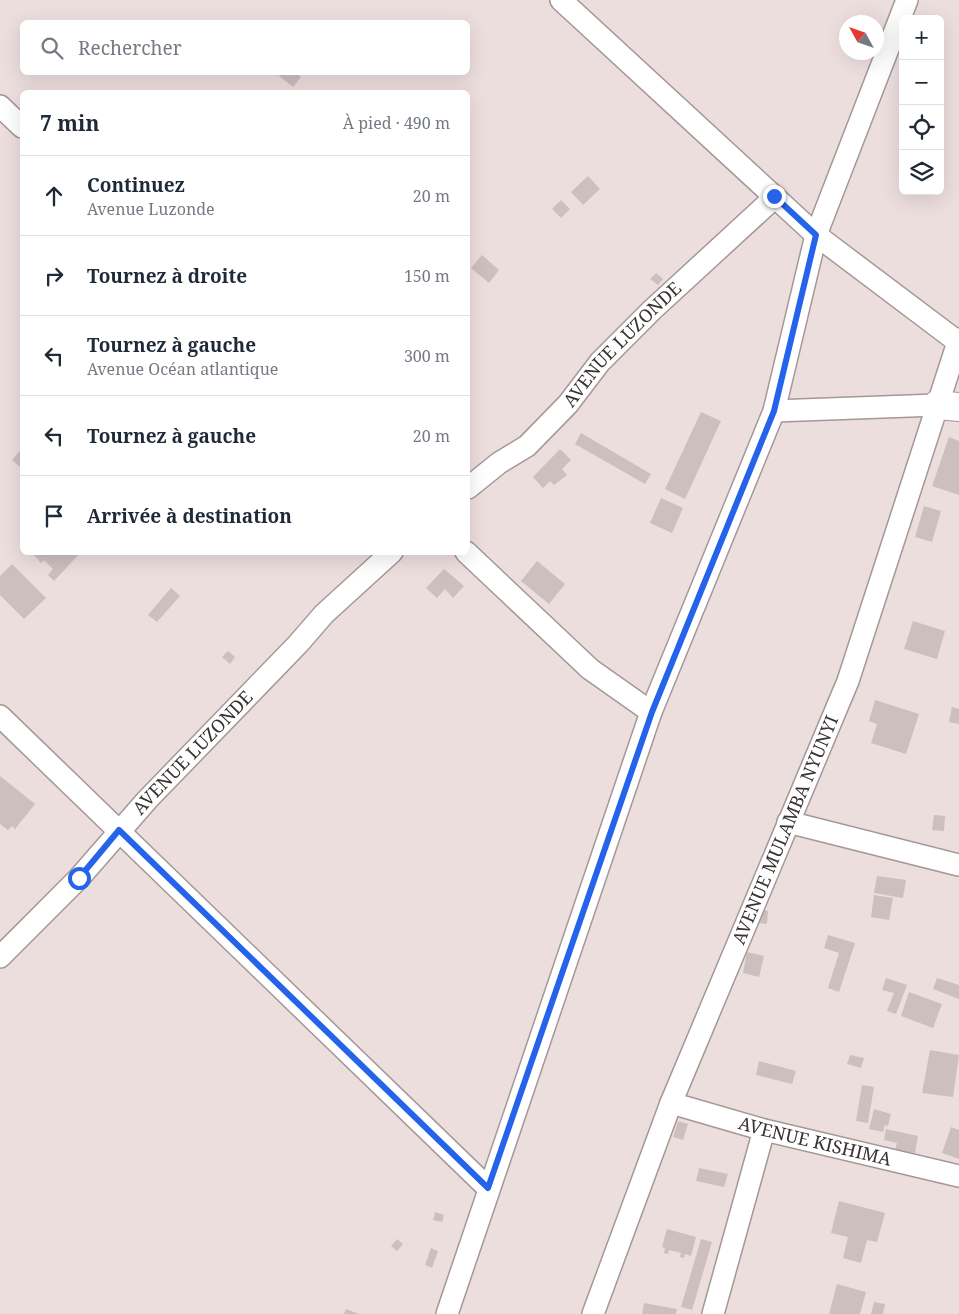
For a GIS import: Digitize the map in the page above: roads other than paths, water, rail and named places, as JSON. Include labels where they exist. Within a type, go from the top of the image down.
[{"type":"street","points":[[561,0],[816,235],[958,340]]},
{"type":"street","points":[[447,1314],[488,1188],[652,712],[774,411],[816,235],[907,0]]},
{"type":"street","points":[[0,106],[20,125]]},
{"type":"street","name":"AVENUE LUZONDE","points":[[470,486],[499,463],[527,446],[568,404],[600,362],[652,310],[774,196]]},
{"type":"street","name":"AVENUE MULAMBA NYUNYI","points":[[593,1314],[671,1104],[848,681],[948,406],[958,340]]},
{"type":"street","points":[[774,411],[948,406]]},
{"type":"street","name":"AVENUE LUZONDE","points":[[0,957],[79,878],[119,830],[298,644],[324,614],[389,555]]},
{"type":"street","points":[[469,555],[590,669],[652,712]]},
{"type":"street","points":[[0,716],[488,1188]]},
{"type":"street","points":[[788,822],[959,865]]},
{"type":"street","name":"AVENUE KISHIMA","points":[[671,1104],[764,1130],[959,1176]]},
{"type":"street","points":[[713,1314],[764,1130]]}]
